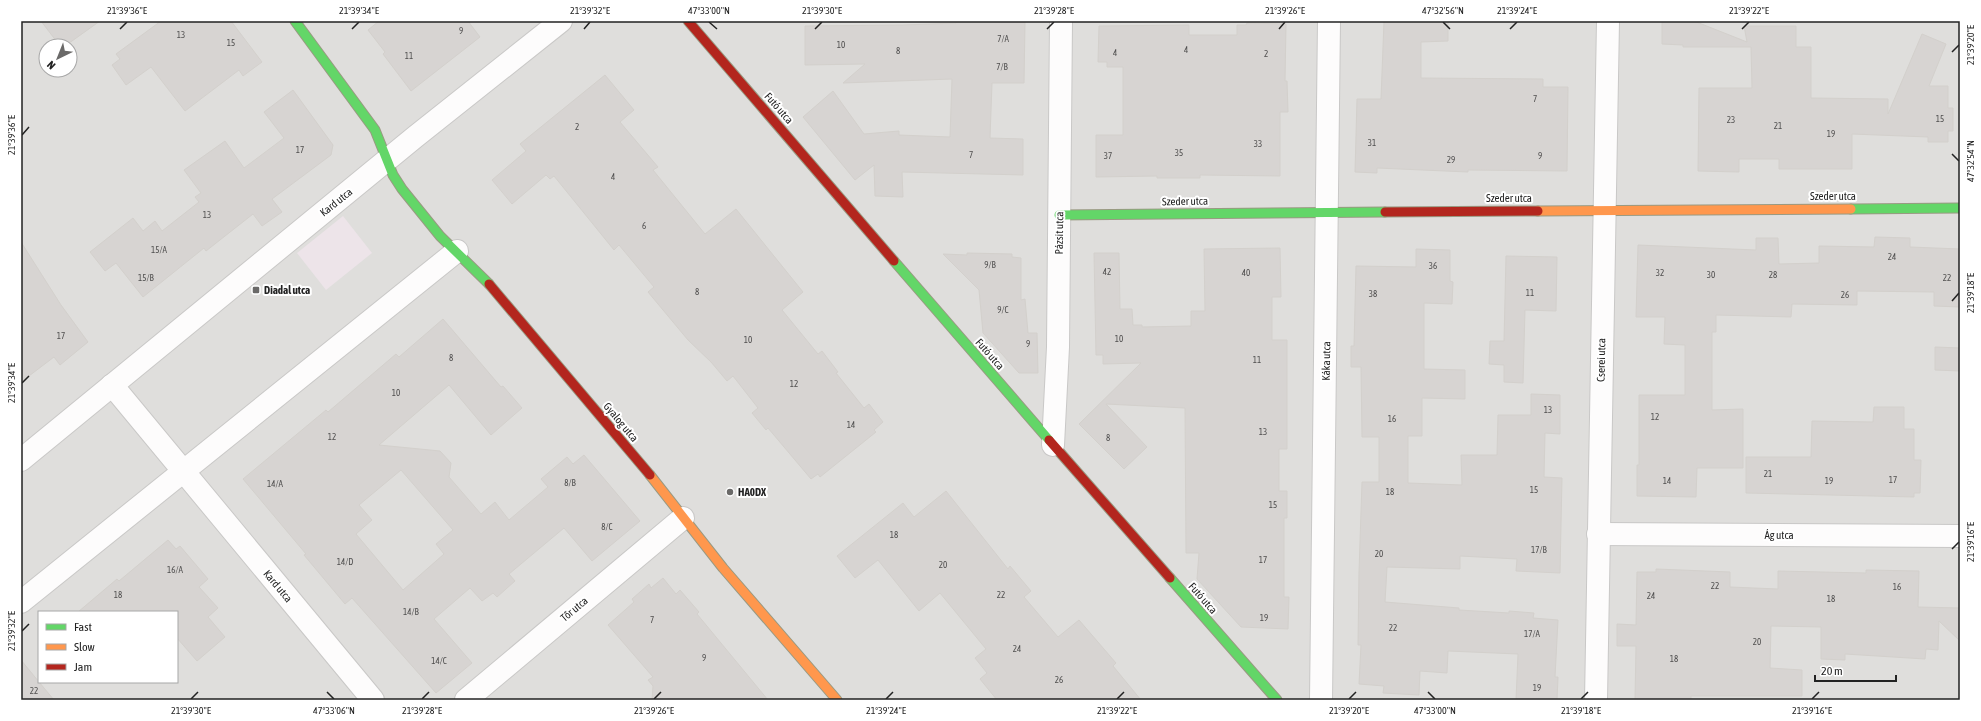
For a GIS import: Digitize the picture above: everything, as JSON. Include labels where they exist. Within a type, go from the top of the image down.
[{"type":"street","points":[[295,21],[369,121],[380,141],[387,160]]},
{"type":"street","name":"Kard utca","points":[[21,460],[387,160],[561,21]]},
{"type":"street","name":"Futó utca","points":[[688,21],[1053,445],[1277,700]]},
{"type":"street","name":"Pázsit utca","points":[[1053,445],[1058,347],[1061,21]]},
{"type":"street","name":"Káka utca","points":[[1321,700],[1328,212],[1329,21]]},
{"type":"street","name":"Cserei utca","points":[[1596,700],[1608,21]]},
{"type":"street","name":"Gyalog utca","points":[[387,160],[394,175],[406,194],[440,236],[503,300],[661,488],[723,568],[837,700]]},
{"type":"street","name":"Szeder utca","points":[[1059,215],[1960,208]]},
{"type":"street","points":[[21,602],[456,251]]},
{"type":"street","name":"Kard utca","points":[[112,385],[373,700]]},
{"type":"street","name":"Tőr utca","points":[[466,700],[683,518]]},
{"type":"street","name":"Ág utca","points":[[1598,534],[1960,536]]},
{"type":"shaded area","points":[[21,21],[1960,21],[1960,700],[21,700]]},
{"type":"shaded area","points":[[343,216],[372,253],[326,290],[297,253]]},
{"type":"building","points":[[41,21],[100,21],[76,38],[54,38]]},
{"type":"building","points":[[161,21],[231,21],[262,62],[243,76],[239,70],[185,111],[151,67],[126,85],[112,65],[120,59],[116,54]]},
{"type":"building","points":[[379,21],[468,21],[480,37],[411,91],[383,54],[385,52],[368,30]]},
{"type":"building","points":[[956,21],[1025,22],[1024,83],[992,83],[990,138],[1023,139],[1023,175],[902,172],[903,197],[875,196],[874,165],[855,180],[803,117],[833,91],[864,134],[899,131],[899,135],[950,137],[952,79],[843,83],[865,64],[805,65],[805,26],[903,25],[956,23]]},
{"type":"building","points":[[1384,21],[1448,21],[1448,41],[1421,42],[1421,78],[1543,79],[1543,87],[1568,87],[1567,171],[1468,170],[1468,172],[1377,168],[1377,173],[1355,172],[1357,99],[1381,99]]},
{"type":"building","points":[[1662,21],[1694,21],[1747,42],[1744,26],[1796,26],[1796,47],[1811,47],[1811,98],[1888,99],[1888,114],[1922,34],[1946,44],[1929,86],[1948,86],[1948,108],[1953,108],[1953,131],[1948,131],[1948,142],[1928,142],[1928,137],[1852,134],[1852,169],[1779,169],[1779,159],[1739,159],[1739,172],[1698,171],[1699,88],[1752,88],[1751,47],[1683,47],[1683,45],[1662,44]]},
{"type":"building","points":[[1247,23],[1286,24],[1285,81],[1287,81],[1288,112],[1280,112],[1280,176],[1200,175],[1200,178],[1157,178],[1157,176],[1096,177],[1096,135],[1123,135],[1123,67],[1107,67],[1107,62],[1098,62],[1099,26],[1189,25],[1189,35],[1237,35],[1237,25],[1246,25]]},
{"type":"building","points":[[605,75],[634,110],[620,122],[658,167],[653,170],[705,234],[736,209],[803,292],[782,310],[818,354],[822,351],[838,372],[836,373],[864,408],[869,404],[883,422],[874,430],[876,432],[820,477],[818,474],[811,479],[768,428],[766,430],[752,413],[758,408],[733,376],[727,381],[711,362],[688,340],[648,292],[654,287],[619,245],[614,250],[554,176],[550,179],[546,175],[512,204],[492,180],[526,151],[520,144]]},
{"type":"building","points":[[293,90],[333,145],[331,155],[272,199],[282,212],[262,226],[253,214],[206,251],[204,248],[143,297],[116,263],[105,271],[90,252],[133,218],[143,231],[155,221],[162,231],[199,202],[195,197],[201,193],[184,170],[225,141],[244,168],[284,138],[264,112]]},
{"type":"building","points":[[1875,237],[1910,238],[1910,247],[1960,249],[1960,307],[1934,306],[1934,292],[1857,291],[1857,305],[1792,304],[1791,317],[1716,315],[1716,332],[1712,332],[1712,410],[1743,409],[1743,468],[1697,468],[1696,497],[1637,496],[1637,465],[1639,465],[1639,395],[1685,395],[1685,345],[1664,344],[1665,317],[1636,317],[1638,245],[1756,250],[1756,238],[1778,238],[1779,264],[1819,263],[1819,246],[1874,247]]},
{"type":"building","points":[[21,242],[61,305],[88,342],[60,365],[54,357],[21,382]]},
{"type":"building","points":[[1280,248],[1281,297],[1272,297],[1272,340],[1287,340],[1287,449],[1279,449],[1279,491],[1287,491],[1287,518],[1284,518],[1284,597],[1289,597],[1288,629],[1241,627],[1197,579],[1199,553],[1186,553],[1185,408],[1106,404],[1147,447],[1124,469],[1079,424],[1141,363],[1103,364],[1103,355],[1096,355],[1094,253],[1119,253],[1120,309],[1132,309],[1133,325],[1142,325],[1142,327],[1191,326],[1191,311],[1205,311],[1204,249]]},
{"type":"building","points":[[1416,249],[1450,250],[1450,281],[1453,282],[1452,304],[1424,303],[1424,369],[1465,370],[1465,399],[1422,398],[1422,436],[1408,436],[1408,483],[1462,485],[1461,455],[1497,455],[1498,415],[1531,415],[1531,394],[1560,395],[1560,434],[1545,433],[1544,477],[1562,478],[1560,573],[1516,571],[1517,559],[1460,556],[1460,569],[1387,567],[1385,602],[1459,608],[1459,610],[1534,613],[1533,618],[1558,620],[1555,677],[1558,677],[1557,700],[1516,700],[1518,654],[1448,651],[1447,673],[1420,671],[1419,695],[1383,693],[1384,686],[1359,684],[1361,645],[1358,645],[1359,572],[1362,482],[1379,482],[1379,437],[1362,437],[1361,367],[1351,367],[1351,346],[1354,346],[1356,266],[1416,267]]},
{"type":"building","points":[[967,253],[1012,254],[1012,257],[1021,258],[1021,300],[1025,299],[1028,333],[1037,333],[1038,373],[1019,373],[983,333],[979,290],[943,254],[967,255]]},
{"type":"building","points":[[1506,256],[1557,257],[1556,311],[1525,310],[1523,383],[1504,382],[1504,365],[1489,364],[1490,341],[1504,341]]},
{"type":"building","points":[[443,319],[501,387],[503,386],[522,408],[491,435],[449,385],[379,445],[440,451],[451,463],[449,477],[481,514],[495,502],[509,520],[548,487],[541,479],[567,457],[573,464],[584,455],[640,521],[592,561],[564,528],[509,574],[515,581],[497,597],[493,593],[482,601],[470,588],[434,619],[472,663],[436,693],[352,598],[345,604],[304,555],[306,554],[243,479],[326,410],[328,412],[396,354],[399,357]],"holes":[[[401,470],[453,530],[436,544],[444,554],[403,590],[356,534],[372,520],[359,505]]]},
{"type":"building","points":[[1935,347],[1960,348],[1960,371],[1935,370]]},
{"type":"building","points":[[1874,407],[1904,407],[1904,429],[1914,429],[1914,460],[1921,460],[1920,493],[1914,493],[1914,497],[1746,493],[1746,457],[1811,457],[1812,421],[1873,422]]},
{"type":"building","points":[[946,491],[1008,569],[1010,566],[1031,591],[1024,597],[1058,637],[1079,620],[1116,663],[1113,666],[1141,700],[997,700],[980,679],[987,673],[975,658],[986,649],[940,593],[919,611],[878,560],[855,578],[837,556],[903,503],[914,517]]},
{"type":"building","points":[[168,540],[176,549],[180,546],[208,579],[199,587],[218,608],[208,617],[225,637],[197,661],[178,639],[178,611],[79,611],[117,579],[119,581]]},
{"type":"building","points":[[1656,569],[1730,572],[1730,587],[1778,589],[1778,571],[1866,573],[1866,570],[1919,571],[1918,607],[1960,608],[1960,641],[1939,621],[1938,650],[1926,649],[1925,659],[1845,654],[1845,660],[1821,659],[1821,627],[1771,626],[1770,668],[1802,670],[1802,696],[1691,696],[1691,700],[1635,700],[1636,646],[1617,646],[1617,624],[1636,625],[1637,572],[1656,572]]},
{"type":"building","points":[[663,578],[676,594],[680,590],[699,612],[697,614],[768,700],[652,700],[653,686],[648,680],[653,677],[608,625],[634,602],[632,599],[649,584],[651,588]]},
{"type":"building","points":[[21,660],[38,681],[38,683],[40,683],[54,700],[21,700]]},
{"type":"traffic: fast","points":[[295,21],[375,130],[393,175],[402,189],[440,236],[489,284]]},
{"type":"traffic: fast","points":[[1851,209],[1960,208]]},
{"type":"traffic: fast","points":[[1059,215],[1385,212]]},
{"type":"traffic: fast","points":[[894,261],[1049,440]]},
{"type":"traffic: fast","points":[[1170,578],[1277,700]]},
{"type":"traffic: slow","points":[[1538,211],[1851,209]]},
{"type":"traffic: slow","points":[[650,475],[723,568],[837,700]]},
{"type":"traffic: jam","points":[[688,21],[894,261]]},
{"type":"traffic: jam","points":[[1385,212],[1538,211]]},
{"type":"traffic: jam","points":[[489,284],[650,475]]},
{"type":"traffic: jam","points":[[1049,440],[1170,578]]},
{"type":"place","name":"Diadal utca","points":[[256,290]]},
{"type":"place","name":"HA0DX","points":[[730,492]]}]
